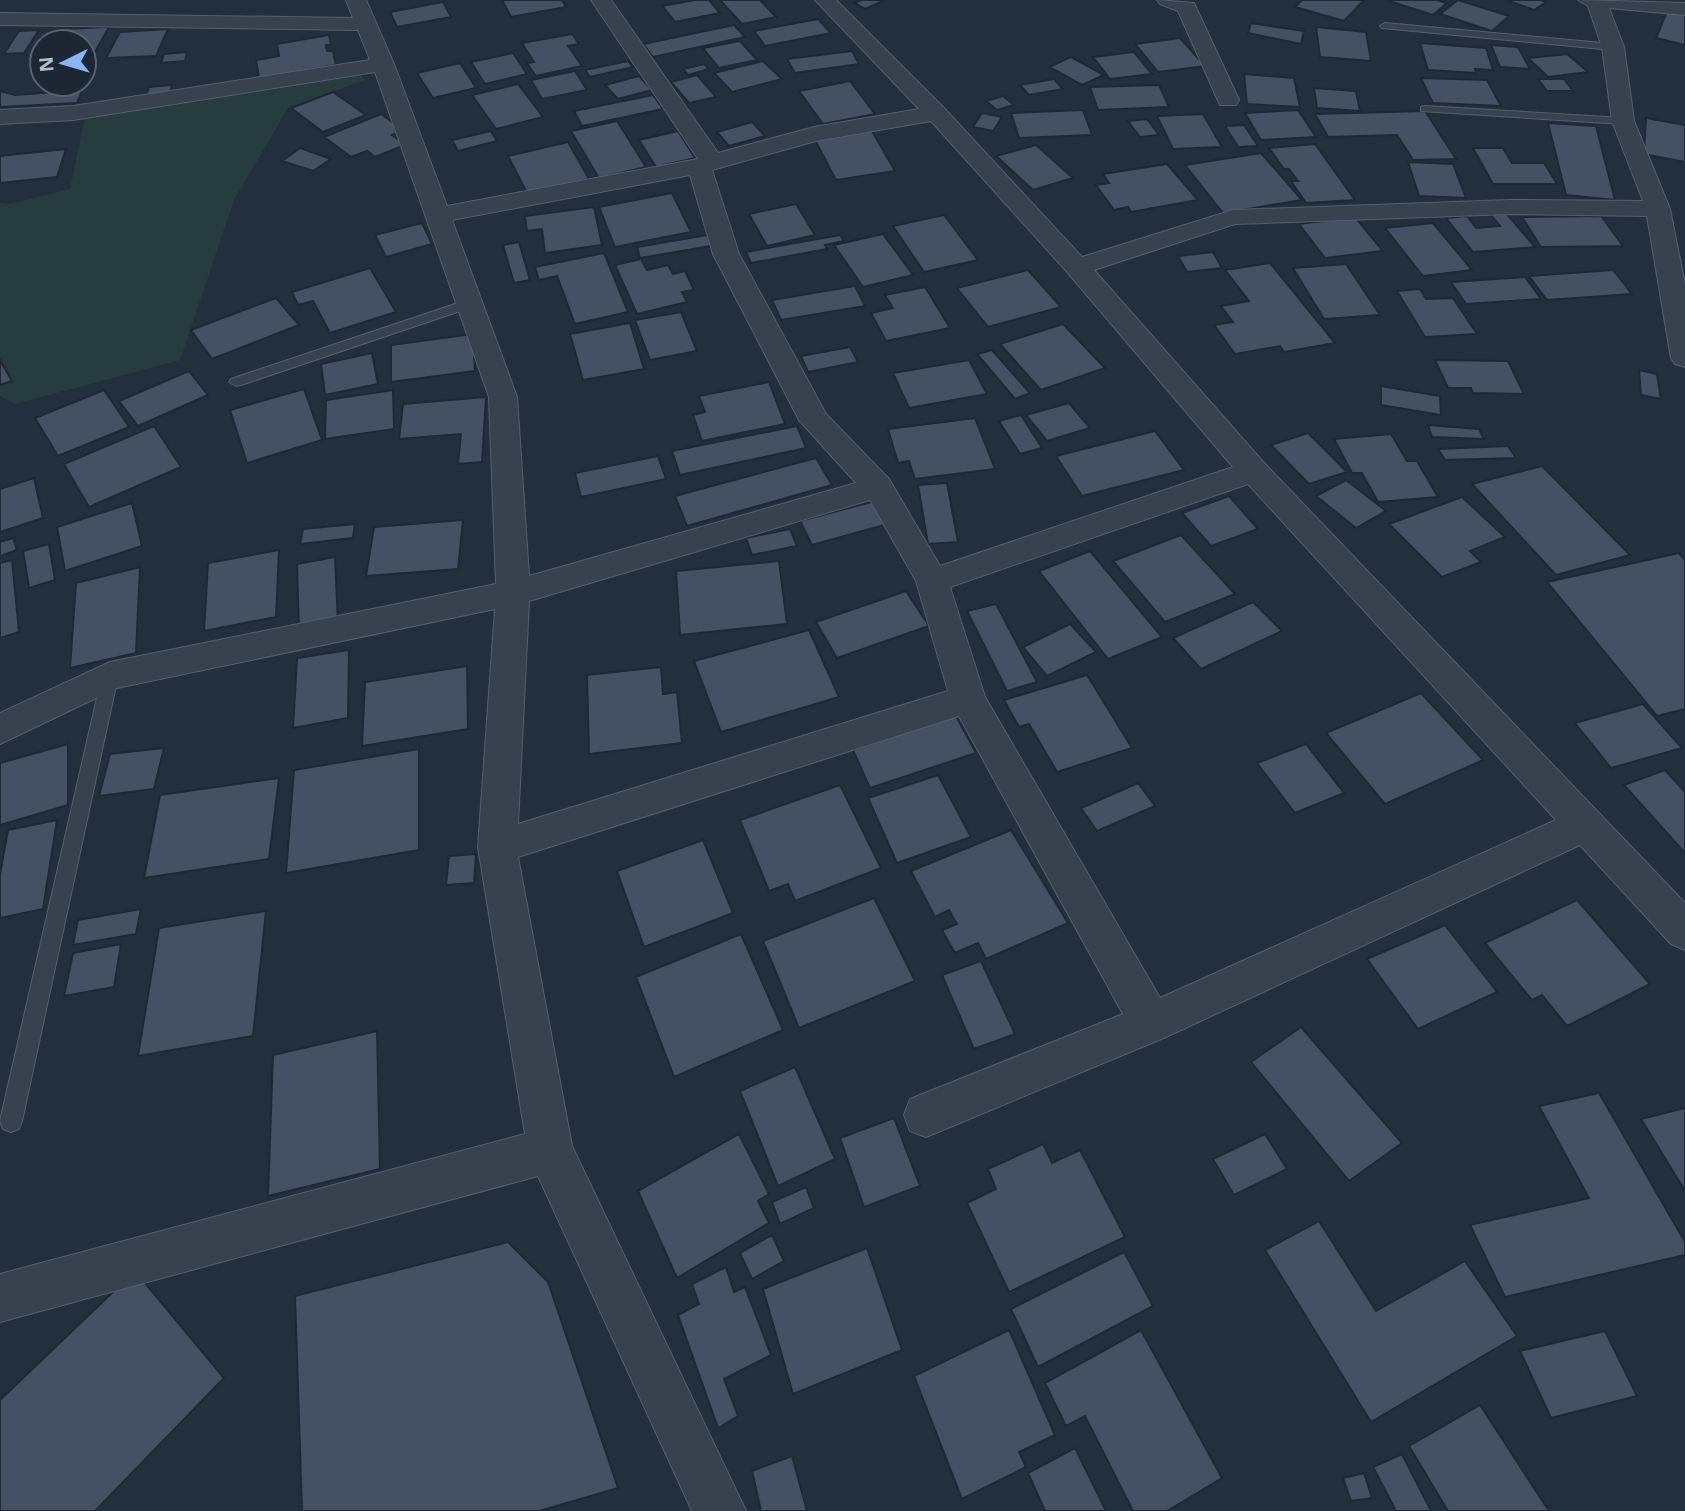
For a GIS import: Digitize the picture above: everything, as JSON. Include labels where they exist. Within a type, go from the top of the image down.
[{"type":"street","points":[[601,0],[705,163],[726,254],[814,420],[878,487],[932,581],[968,699],[1151,1023]]},
{"type":"street","points":[[825,0],[936,113],[1077,267],[1254,471],[1685,931]]},
{"type":"street","points":[[1167,0],[1187,6],[1228,100]]},
{"type":"street","points":[[1685,9],[1594,1],[1613,47],[1623,121],[1658,209],[1681,312],[1685,358]]},
{"type":"street","points":[[7,18],[361,12],[383,64],[503,397],[513,593],[497,847],[550,1150],[719,1511]]},
{"type":"street","points":[[0,117],[73,113],[383,64]]},
{"type":"street","points":[[438,215],[705,163],[814,134],[936,113]]},
{"type":"street","points":[[1077,267],[1233,217],[1510,207],[1658,209]]},
{"type":"street","points":[[932,581],[1254,471]]},
{"type":"street","points":[[0,729],[110,676],[513,593],[878,487]]},
{"type":"street","points":[[497,847],[968,699]]},
{"type":"street","points":[[926,1115],[1151,1023],[1586,824]]},
{"type":"street","points":[[0,1298],[550,1150]]},
{"type":"lane","points":[[1385,26],[1613,47]]},
{"type":"lane","points":[[1424,109],[1623,121]]},
{"type":"lane","points":[[236,382],[470,303]]},
{"type":"lane","points":[[11,1121],[110,676]]},
{"type":"green space","points":[[355,68],[365,80],[288,108],[234,200],[180,360],[15,404],[0,396],[0,203],[10,204],[70,189],[86,112]]},
{"type":"building","points":[[502,0],[562,0],[566,7],[511,17]]},
{"type":"building","points":[[709,0],[720,13],[675,22],[662,6]]},
{"type":"building","points":[[720,0],[760,0],[776,17],[742,24]]},
{"type":"building","points":[[862,0],[885,0],[865,9],[854,3]]},
{"type":"building","points":[[1302,0],[1364,0],[1344,21],[1295,7]]},
{"type":"building","points":[[1386,0],[1437,0],[1447,3],[1433,15]]},
{"type":"building","points":[[1458,0],[1509,16],[1492,31],[1440,14]]},
{"type":"building","points":[[1506,0],[1541,0],[1546,2],[1534,10]]},
{"type":"building","points":[[443,2],[451,17],[397,27],[390,12]]},
{"type":"building","points":[[1668,9],[1685,13],[1685,45],[1656,38]]},
{"type":"building","points":[[818,19],[831,33],[765,46],[754,31]]},
{"type":"building","points":[[1251,23],[1304,31],[1301,44],[1248,33]]},
{"type":"building","points":[[734,25],[745,37],[653,57],[643,44]]},
{"type":"building","points":[[109,27],[98,47],[98,28],[86,28]]},
{"type":"building","points":[[1316,27],[1366,32],[1371,61],[1320,57]]},
{"type":"building","points":[[168,29],[156,56],[106,58],[120,32]]},
{"type":"building","points":[[19,31],[28,31],[28,47],[24,53],[4,54]]},
{"type":"building","points":[[572,34],[579,44],[568,46],[582,66],[536,76],[527,63],[534,62],[522,43]]},
{"type":"building","points":[[329,35],[331,45],[326,45],[327,51],[333,51],[336,65],[259,78],[256,60],[279,56],[277,44]]},
{"type":"building","points":[[1180,38],[1205,66],[1158,72],[1135,44]]},
{"type":"building","points":[[740,41],[757,60],[719,68],[703,48]]},
{"type":"building","points":[[1420,43],[1486,48],[1493,70],[1475,69],[1476,73],[1428,70]]},
{"type":"building","points":[[1491,45],[1518,47],[1530,69],[1500,67]]},
{"type":"building","points":[[852,51],[859,64],[795,73],[787,59]]},
{"type":"building","points":[[187,52],[185,61],[161,63],[164,54]]},
{"type":"building","points":[[1134,52],[1152,74],[1110,79],[1093,57]]},
{"type":"building","points":[[513,53],[527,74],[485,84],[471,62]]},
{"type":"building","points":[[1567,54],[1588,72],[1548,77],[1528,58]]},
{"type":"building","points":[[1071,57],[1104,75],[1082,85],[1049,67]]},
{"type":"building","points":[[628,61],[633,67],[590,77],[585,70]]},
{"type":"building","points":[[763,61],[782,79],[732,92],[714,73]]},
{"type":"building","points":[[460,63],[476,88],[433,98],[417,73]]},
{"type":"building","points":[[704,64],[709,69],[688,75],[683,69]]},
{"type":"building","points":[[575,71],[587,90],[542,99],[531,80]]},
{"type":"building","points":[[1244,74],[1294,78],[1300,107],[1247,104]]},
{"type":"building","points":[[697,75],[716,97],[689,103],[671,82]]},
{"type":"building","points":[[639,76],[652,90],[618,99],[605,85]]},
{"type":"building","points":[[1421,78],[1487,80],[1501,106],[1433,103]]},
{"type":"building","points":[[1054,79],[1063,89],[1029,95],[1020,85]]},
{"type":"building","points":[[1538,79],[1564,79],[1573,91],[1547,91]]},
{"type":"building","points":[[850,81],[875,114],[823,124],[799,91]]},
{"type":"building","points":[[518,84],[543,117],[496,129],[472,95]]},
{"type":"building","points":[[172,85],[169,96],[145,99],[149,87]]},
{"type":"building","points":[[1159,85],[1169,107],[1098,110],[1090,87]]},
{"type":"building","points":[[1314,88],[1356,91],[1360,111],[1317,108]]},
{"type":"building","points":[[0,91],[15,95],[28,94],[28,98],[79,98],[77,103],[0,107]]},
{"type":"building","points":[[333,92],[366,115],[323,132],[291,108]]},
{"type":"building","points":[[653,95],[663,109],[582,126],[574,111]]},
{"type":"building","points":[[1003,96],[1014,105],[997,110],[986,101]]},
{"type":"building","points":[[1083,110],[1092,135],[1019,138],[1011,113]]},
{"type":"building","points":[[1298,110],[1316,137],[1261,140],[1245,113]]},
{"type":"building","points":[[1425,111],[1456,159],[1413,160],[1397,135],[1328,137],[1315,114]]},
{"type":"building","points":[[982,113],[1002,117],[993,131],[973,127]]},
{"type":"building","points":[[381,114],[403,130],[392,135],[405,145],[375,157],[367,151],[351,157],[324,137]]},
{"type":"building","points":[[1203,114],[1222,147],[1173,149],[1157,116]]},
{"type":"building","points":[[1646,118],[1685,125],[1685,162],[1644,154]]},
{"type":"building","points":[[1147,119],[1159,135],[1140,137],[1128,121]]},
{"type":"building","points":[[617,121],[646,167],[599,178],[571,131]]},
{"type":"building","points":[[752,122],[765,136],[729,146],[717,132]]},
{"type":"building","points":[[1548,123],[1596,126],[1615,200],[1566,195]]},
{"type":"building","points":[[1244,125],[1258,146],[1238,147],[1225,126]]},
{"type":"building","points":[[491,131],[497,141],[458,151],[452,140]]},
{"type":"building","points":[[678,131],[695,158],[656,167],[639,140]]},
{"type":"building","points":[[872,131],[895,171],[836,180],[815,140]]},
{"type":"building","points":[[568,142],[589,179],[527,193],[508,156]]},
{"type":"building","points":[[1315,144],[1355,200],[1306,203],[1291,181],[1298,181],[1289,169],[1284,169],[1269,148]]},
{"type":"building","points":[[1036,145],[1073,178],[1033,190],[996,156]]},
{"type":"building","points":[[300,148],[331,159],[313,171],[282,161]]},
{"type":"building","points":[[1473,148],[1503,148],[1512,163],[1544,163],[1557,184],[1493,184]]},
{"type":"building","points":[[66,149],[57,177],[0,183],[0,156]]},
{"type":"building","points":[[1261,153],[1302,200],[1223,213],[1185,165]]},
{"type":"building","points":[[1408,162],[1453,164],[1466,198],[1419,196]]},
{"type":"building","points":[[1167,164],[1198,200],[1131,212],[1128,207],[1114,210],[1096,185],[1109,183],[1103,174]]},
{"type":"building","points":[[672,193],[691,232],[615,247],[599,207]]},
{"type":"building","points":[[796,204],[815,235],[767,246],[749,214]]},
{"type":"building","points":[[594,207],[602,245],[545,253],[542,229],[527,231],[525,216]]},
{"type":"building","points":[[1506,213],[1535,247],[1473,252],[1446,218],[1467,216],[1476,228],[1500,226],[1490,214]]},
{"type":"building","points":[[944,215],[978,260],[924,272],[893,226]]},
{"type":"building","points":[[1601,216],[1623,246],[1541,247],[1522,217]]},
{"type":"building","points":[[1355,217],[1383,251],[1325,258],[1299,224]]},
{"type":"building","points":[[422,223],[432,244],[386,257],[375,235]]},
{"type":"building","points":[[1433,223],[1472,270],[1423,276],[1385,228]]},
{"type":"building","points":[[883,234],[913,275],[863,287],[834,245]]},
{"type":"building","points":[[707,235],[711,246],[640,258],[637,247]]},
{"type":"building","points":[[840,235],[844,241],[825,245],[827,249],[751,263],[746,252]]},
{"type":"building","points":[[519,242],[530,280],[514,283],[503,245]]},
{"type":"building","points":[[1213,252],[1222,268],[1187,272],[1178,256]]},
{"type":"building","points":[[604,253],[628,312],[575,324],[557,276],[539,280],[535,267]]},
{"type":"building","points":[[641,259],[647,270],[668,265],[673,274],[685,271],[694,290],[682,292],[687,302],[637,314],[615,265]]},
{"type":"building","points":[[1270,263],[1335,343],[1284,352],[1280,346],[1235,354],[1214,325],[1233,322],[1221,306],[1249,301],[1225,270]]},
{"type":"building","points":[[1346,264],[1380,315],[1324,319],[1293,268]]},
{"type":"building","points":[[370,268],[396,312],[330,333],[313,301],[298,305],[292,292]]},
{"type":"building","points":[[1028,270],[1061,307],[988,327],[957,288]]},
{"type":"building","points":[[1613,270],[1632,294],[1547,300],[1529,276]]},
{"type":"building","points":[[1525,277],[1541,299],[1466,304],[1451,282]]},
{"type":"building","points":[[855,286],[865,306],[781,320],[772,300]]},
{"type":"building","points":[[925,287],[950,328],[886,341],[871,313],[893,308],[885,295]]},
{"type":"building","points":[[1420,289],[1426,299],[1453,298],[1477,334],[1425,337],[1397,291]]},
{"type":"building","points":[[276,298],[299,325],[212,359],[191,330]]},
{"type":"building","points":[[681,312],[697,351],[650,360],[635,320]]},
{"type":"building","points":[[630,323],[644,369],[583,380],[570,334]]},
{"type":"building","points":[[1063,324],[1105,368],[1041,390],[1000,344]]},
{"type":"building","points":[[473,334],[475,371],[391,382],[391,345]]},
{"type":"building","points":[[850,347],[858,362],[808,372],[801,356]]},
{"type":"building","points":[[992,350],[1030,393],[1015,399],[977,354]]},
{"type":"building","points":[[372,353],[378,384],[325,395],[321,364]]},
{"type":"building","points":[[0,360],[12,381],[0,385]]},
{"type":"building","points":[[969,360],[987,394],[909,408],[893,373]]},
{"type":"building","points":[[1435,360],[1508,361],[1524,394],[1473,393],[1471,388],[1448,388]]},
{"type":"building","points":[[1639,370],[1657,374],[1661,399],[1641,395]]},
{"type":"building","points":[[189,371],[208,395],[138,426],[119,401]]},
{"type":"building","points":[[769,382],[785,424],[702,441],[693,415],[705,412],[699,396]]},
{"type":"building","points":[[1381,386],[1440,396],[1441,415],[1381,405]]},
{"type":"building","points":[[304,389],[322,440],[247,463],[230,410]]},
{"type":"building","points":[[104,390],[129,427],[58,456],[35,418]]},
{"type":"building","points":[[393,390],[394,429],[325,439],[326,400]]},
{"type":"building","points":[[486,397],[482,462],[458,464],[461,434],[399,439],[403,404]]},
{"type":"building","points":[[1069,403],[1090,428],[1047,441],[1026,415]]},
{"type":"building","points":[[1021,415],[1042,448],[1020,454],[999,421]]},
{"type":"building","points":[[975,418],[995,469],[915,479],[909,461],[898,463],[888,429]]},
{"type":"building","points":[[1428,425],[1479,429],[1484,439],[1432,437]]},
{"type":"building","points":[[154,426],[181,467],[89,507],[64,464]]},
{"type":"building","points":[[797,426],[806,448],[680,475],[672,451]]},
{"type":"building","points":[[1155,431],[1184,470],[1082,496],[1056,456]]},
{"type":"building","points":[[1308,433],[1347,472],[1309,484],[1271,445]]},
{"type":"building","points":[[1391,434],[1407,461],[1417,461],[1438,497],[1378,502],[1362,473],[1352,473],[1334,439]]},
{"type":"building","points":[[1508,446],[1516,458],[1445,460],[1438,449]]},
{"type":"building","points":[[658,456],[666,479],[581,497],[575,473]]},
{"type":"building","points":[[816,458],[832,485],[687,526],[675,496]]},
{"type":"building","points":[[1542,466],[1630,555],[1556,575],[1472,484]]},
{"type":"building","points":[[34,478],[43,518],[0,532],[0,489]]},
{"type":"building","points":[[1346,480],[1386,511],[1356,528],[1316,496]]},
{"type":"building","points":[[947,483],[958,542],[928,544],[918,485]]},
{"type":"building","points":[[1229,496],[1258,529],[1211,546],[1182,513]]},
{"type":"building","points":[[1462,497],[1505,537],[1470,551],[1481,562],[1442,577],[1389,524]]},
{"type":"building","points":[[875,501],[888,524],[812,545],[800,521]]},
{"type":"building","points":[[132,503],[142,546],[65,571],[57,527]]},
{"type":"building","points":[[463,520],[458,569],[366,576],[374,527]]},
{"type":"building","points":[[355,524],[353,538],[300,544],[303,529]]},
{"type":"building","points":[[790,529],[797,546],[752,555],[746,538]]},
{"type":"building","points":[[1181,535],[1235,594],[1165,622],[1113,561]]},
{"type":"building","points":[[13,538],[17,550],[0,556],[0,542]]},
{"type":"building","points":[[49,544],[55,580],[29,588],[23,551]]},
{"type":"building","points":[[279,550],[276,617],[204,631],[208,563]]},
{"type":"building","points":[[1090,551],[1162,637],[1108,659],[1039,571]]},
{"type":"building","points":[[1679,553],[1685,560],[1685,709],[1657,716],[1547,582]]},
{"type":"building","points":[[335,557],[338,623],[299,631],[297,564]]},
{"type":"building","points":[[12,560],[19,632],[0,638],[0,563]]},
{"type":"building","points":[[779,561],[787,624],[680,635],[676,571]]},
{"type":"building","points":[[140,567],[136,653],[70,668],[76,583]]},
{"type":"building","points":[[906,591],[929,626],[837,658],[816,622]]},
{"type":"building","points":[[1253,602],[1282,631],[1201,669],[1173,638]]},
{"type":"building","points":[[996,604],[1037,682],[1007,691],[967,611]]},
{"type":"building","points":[[1070,624],[1096,652],[1047,676],[1023,647]]},
{"type":"building","points":[[809,630],[839,697],[721,732],[694,661]]},
{"type":"building","points":[[349,650],[348,718],[293,728],[297,658]]},
{"type":"building","points":[[467,666],[468,729],[362,746],[365,682]]},
{"type":"building","points":[[661,667],[663,694],[677,692],[682,743],[589,754],[587,675]]},
{"type":"building","points":[[1087,675],[1132,748],[1057,772],[1029,724],[1019,727],[1004,700]]},
{"type":"building","points":[[1421,693],[1483,760],[1385,804],[1326,733]]},
{"type":"building","points":[[1643,704],[1682,748],[1611,768],[1575,723]]},
{"type":"building","points":[[956,716],[976,753],[870,788],[853,750]]},
{"type":"building","points":[[68,744],[68,805],[0,825],[0,763]]},
{"type":"building","points":[[1306,744],[1344,793],[1295,813],[1257,763]]},
{"type":"building","points":[[164,748],[154,789],[99,796],[110,754]]},
{"type":"building","points":[[419,749],[419,850],[286,873],[294,770]]},
{"type":"building","points":[[1665,770],[1685,792],[1685,853],[1624,785]]},
{"type":"building","points":[[938,775],[971,837],[897,863],[868,798]]},
{"type":"building","points":[[279,778],[269,859],[144,878],[160,795]]},
{"type":"building","points":[[1138,783],[1155,806],[1097,831],[1081,808]]},
{"type":"building","points":[[840,785],[881,868],[795,901],[788,884],[769,891],[740,820]]},
{"type":"building","points":[[57,820],[43,909],[0,918],[0,874],[8,830]]},
{"type":"building","points":[[1011,830],[1068,923],[986,959],[978,943],[955,953],[942,930],[957,924],[949,910],[935,917],[911,871]]},
{"type":"building","points":[[703,840],[733,913],[644,947],[617,871]]},
{"type":"building","points":[[476,854],[474,883],[446,885],[449,856]]},
{"type":"building","points":[[874,898],[915,981],[799,1028],[763,941]]},
{"type":"building","points":[[1577,900],[1650,984],[1567,1026],[1542,995],[1532,1000],[1485,943]]},
{"type":"building","points":[[141,909],[136,934],[73,945],[78,920]]},
{"type":"building","points":[[266,911],[253,1036],[138,1056],[159,928]]},
{"type":"building","points":[[1445,925],[1497,992],[1418,1029],[1367,959]]},
{"type":"building","points":[[741,934],[783,1030],[674,1077],[636,977]]},
{"type":"building","points":[[121,944],[114,987],[64,996],[73,953]]},
{"type":"building","points":[[981,961],[1015,1034],[974,1049],[942,975]]},
{"type":"building","points":[[1301,1027],[1402,1143],[1349,1181],[1251,1062]]},
{"type":"building","points":[[377,1031],[380,1169],[268,1196],[273,1055]]},
{"type":"building","points":[[795,1067],[835,1159],[778,1186],[740,1091]]},
{"type":"building","points":[[1599,1093],[1685,1242],[1685,1255],[1505,1297],[1470,1225],[1589,1198],[1539,1106]]},
{"type":"building","points":[[1685,1108],[1685,1191],[1641,1119]]},
{"type":"building","points":[[894,1118],[920,1186],[864,1207],[840,1138]]},
{"type":"building","points":[[739,1134],[769,1194],[758,1201],[769,1223],[677,1278],[638,1191]]},
{"type":"building","points":[[1265,1134],[1287,1169],[1234,1195],[1213,1159]]},
{"type":"building","points":[[1043,1144],[1052,1163],[1080,1150],[1125,1237],[1009,1292],[967,1203],[996,1189],[988,1169]]},
{"type":"building","points":[[806,1187],[814,1208],[780,1224],[772,1202]]},
{"type":"building","points":[[1319,1221],[1376,1311],[1465,1261],[1517,1336],[1371,1422],[1265,1250]]},
{"type":"building","points":[[772,1235],[784,1261],[752,1279],[740,1253]]},
{"type":"building","points":[[508,1242],[548,1282],[618,1488],[539,1511],[302,1511],[295,1296]]},
{"type":"building","points":[[867,1248],[902,1350],[793,1394],[763,1289]]},
{"type":"building","points":[[1124,1252],[1153,1306],[1038,1367],[1011,1309]]},
{"type":"building","points":[[726,1267],[734,1292],[745,1287],[771,1355],[724,1379],[738,1416],[718,1428],[678,1315],[699,1304],[692,1284]]},
{"type":"building","points":[[135,1271],[224,1378],[95,1511],[0,1511],[0,1400]]},
{"type":"building","points":[[1009,1330],[1055,1435],[1019,1452],[1026,1467],[962,1499],[914,1376]]},
{"type":"building","points":[[1141,1330],[1222,1478],[1167,1511],[1133,1511],[1085,1416],[1066,1426],[1045,1383]]},
{"type":"building","points":[[1605,1331],[1637,1396],[1551,1418],[1520,1351]]},
{"type":"building","points":[[1480,1405],[1549,1511],[1448,1511],[1409,1446]]},
{"type":"building","points":[[1075,1448],[1106,1511],[1045,1511],[1028,1473]]},
{"type":"building","points":[[1402,1454],[1431,1511],[1396,1511],[1373,1467]]},
{"type":"building","points":[[792,1456],[807,1511],[761,1511],[752,1471]]},
{"type":"building","points":[[1364,1473],[1372,1498],[1351,1501],[1343,1478]]}]
